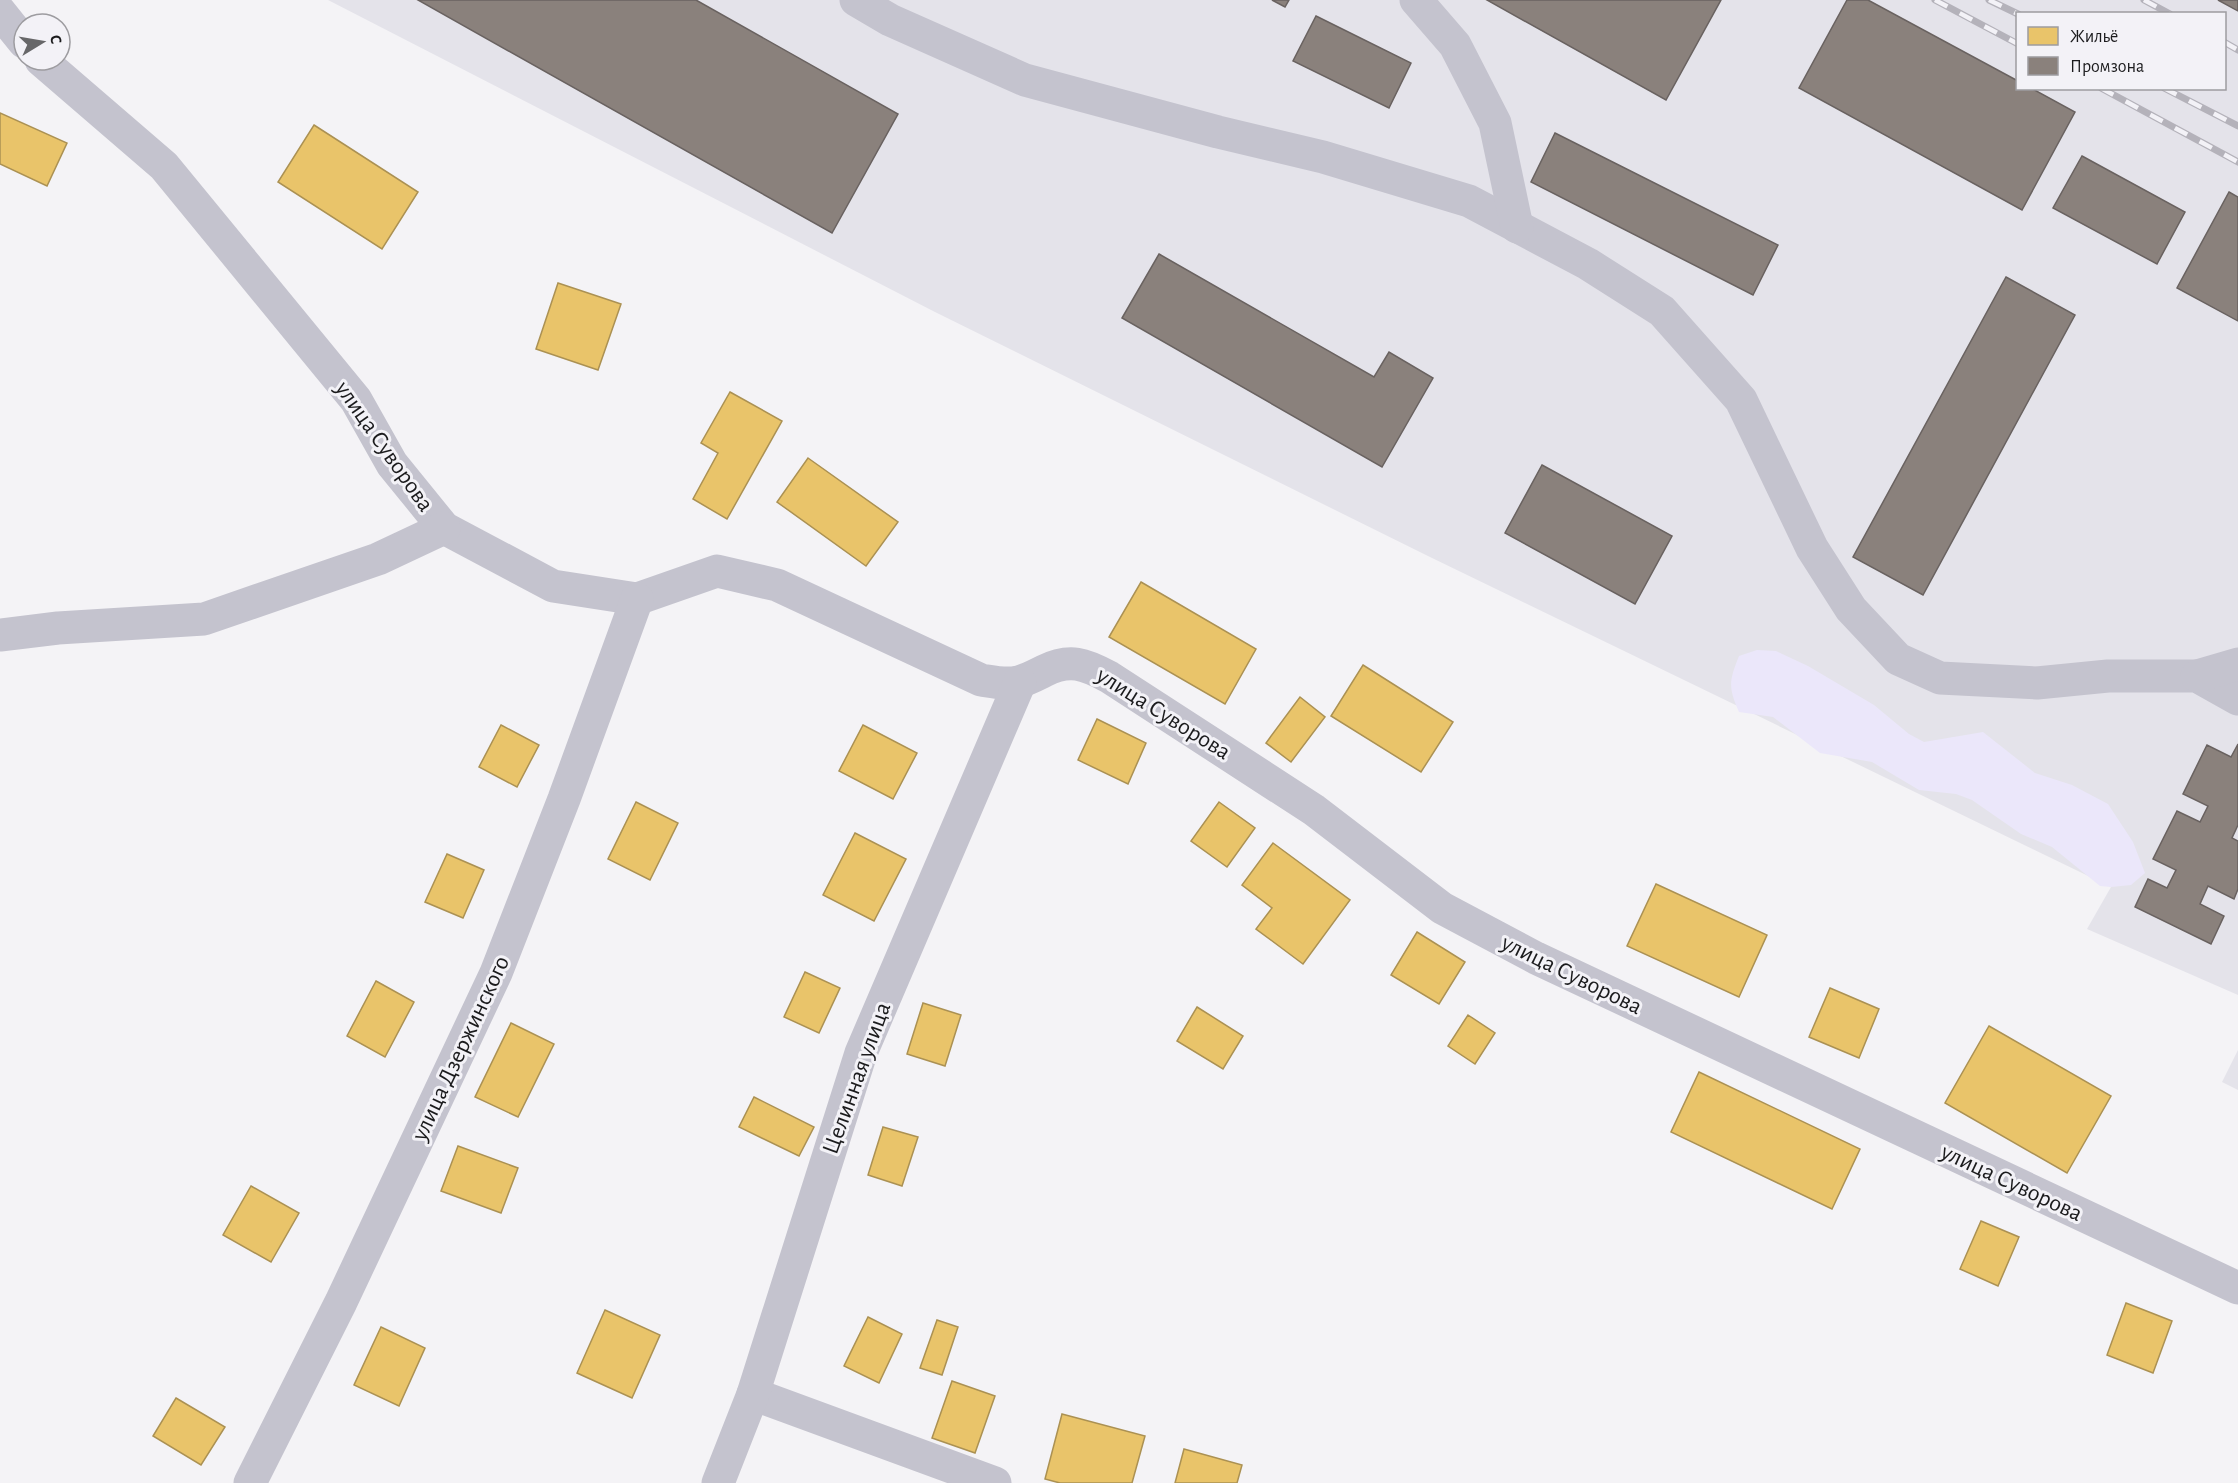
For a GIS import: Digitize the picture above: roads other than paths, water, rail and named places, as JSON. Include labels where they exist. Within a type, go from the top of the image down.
[{"type":"street","points":[[856,0],[890,20],[1025,80],[1218,132],[1323,157],[1469,201],[1588,264],[1662,311],[1741,400],[1812,548],[1851,609],[1898,659],[1940,678],[2037,684],[2108,676],[2197,676],[2238,664]]},
{"type":"street","points":[[1416,0],[1455,45],[1495,123],[1517,227]]},
{"type":"street","points":[[0,12],[12,27]]},
{"type":"street","name":"улица Суворова","points":[[55,72],[164,166],[356,400],[392,464],[444,528],[553,586],[637,598],[717,571],[777,585],[981,680],[1005,684],[1020,682],[1050,667],[1074,662],[1089,665],[1314,810],[1442,908],[1536,958],[2238,1288]]},
{"type":"street","points":[[0,635],[58,628],[204,619],[378,559],[444,528]]},
{"type":"street","name":"улица Дзержинского","points":[[250,1483],[341,1302],[496,973],[568,788],[637,598]]},
{"type":"street","points":[[2197,676],[2238,699]]},
{"type":"street","name":"Целинная улица","points":[[718,1483],[753,1394],[861,1053],[1020,682]]},
{"type":"street","points":[[753,1394],[995,1483]]},
{"type":"railway","points":[[1935,0],[2016,43]]},
{"type":"railway","points":[[1989,0],[2016,13]]},
{"type":"railway","points":[[2144,0],[2166,12]]},
{"type":"railway","points":[[2226,43],[2238,50]]},
{"type":"railway","points":[[2105,90],[2238,162]]},
{"type":"railway","points":[[2168,90],[2238,126]]}]
